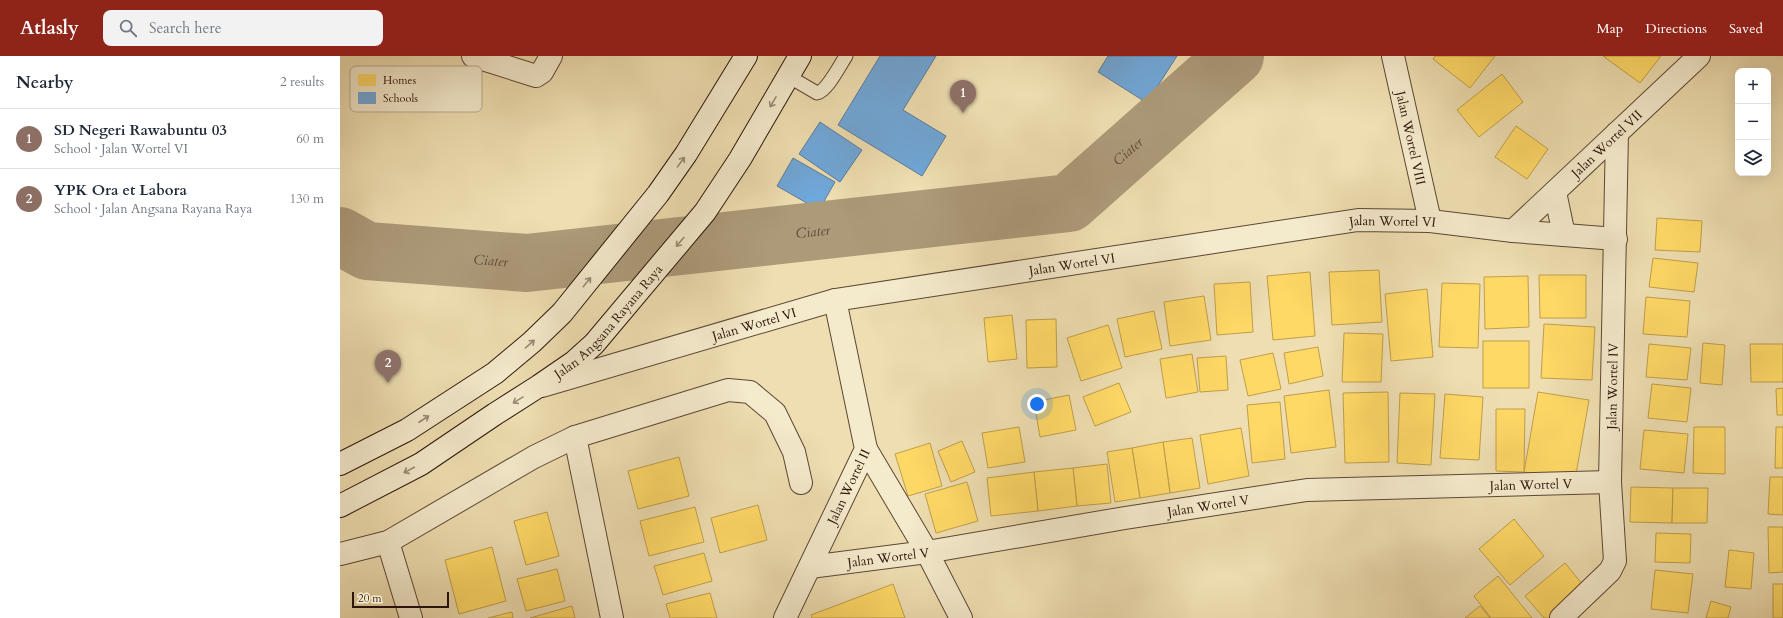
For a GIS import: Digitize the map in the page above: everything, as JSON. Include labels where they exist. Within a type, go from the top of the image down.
[{"type":"street","points":[[473,56],[536,76],[542,72],[552,56]]},
{"type":"street","points":[[340,464],[407,430],[495,373],[532,342],[562,313],[658,194],[686,154],[746,56]]},
{"type":"street","name":"Jalan Angsana Rayana Raya","points":[[340,506],[421,464],[574,362],[604,333],[705,212],[740,159],[800,56]]},
{"type":"street","name":"Jalan Wortel VIII","points":[[1393,56],[1430,220]]},
{"type":"street","name":"Jalan Wortel VII","points":[[1513,231],[1699,56]]},
{"type":"street","name":"Jalan Wortel IV","points":[[1561,618],[1610,571],[1614,566],[1615,560],[1610,482],[1617,133]]},
{"type":"street","points":[[1555,192],[1564,235]]},
{"type":"street","name":"Jalan Wortel VI","points":[[539,386],[835,300],[1358,220],[1430,220],[1513,231],[1616,239]]},
{"type":"street","name":"Jalan Wortel II","points":[[785,618],[866,449],[835,300]]},
{"type":"street","points":[[340,554],[388,542],[534,456],[576,437],[728,390],[750,392],[775,413],[794,452],[801,483]]},
{"type":"street","points":[[576,437],[612,618]]},
{"type":"street","points":[[866,449],[927,552],[961,618]]},
{"type":"street","name":"Jalan Wortel V","points":[[810,567],[927,552],[1125,518],[1307,490],[1610,482]]},
{"type":"street","points":[[388,542],[411,618]]},
{"type":"lane","points":[[788,76],[817,93],[821,92],[826,87],[846,56]]},
{"type":"building: Homes","points":[[1435,56],[1495,56],[1470,88],[1433,59]]},
{"type":"building: Homes","points":[[1603,56],[1661,56],[1640,83]]},
{"type":"building: Homes","points":[[1502,74],[1523,102],[1479,137],[1457,110]]},
{"type":"building: Homes","points":[[1516,126],[1548,149],[1527,179],[1495,157]]},
{"type":"building: Homes","points":[[1657,218],[1702,221],[1700,252],[1655,250]]},
{"type":"building: Homes","points":[[1653,258],[1698,263],[1694,292],[1649,287]]},
{"type":"building: Homes","points":[[1379,270],[1382,322],[1332,325],[1329,272]]},
{"type":"building: Homes","points":[[1310,272],[1315,336],[1273,340],[1267,276]]},
{"type":"building: Homes","points":[[1539,275],[1586,275],[1586,318],[1540,318]]},
{"type":"building: Homes","points":[[1528,276],[1529,327],[1485,329],[1484,277]]},
{"type":"building: Homes","points":[[1250,282],[1253,332],[1217,335],[1214,284]]},
{"type":"building: Homes","points":[[1442,283],[1480,284],[1478,348],[1439,347]]},
{"type":"building: Homes","points":[[1427,289],[1433,357],[1391,361],[1385,294]]},
{"type":"building: Homes","points":[[1204,296],[1211,340],[1170,346],[1164,302]]},
{"type":"building: Homes","points":[[1646,297],[1690,301],[1687,337],[1643,334]]},
{"type":"building: Homes","points":[[1154,311],[1162,349],[1125,357],[1117,319]]},
{"type":"building: Homes","points":[[1012,315],[1017,359],[988,362],[984,318]]},
{"type":"building: Homes","points":[[1056,319],[1057,367],[1027,368],[1026,320]]},
{"type":"building: Homes","points":[[1544,324],[1595,327],[1592,380],[1541,378]]},
{"type":"building: Homes","points":[[1108,325],[1122,368],[1081,381],[1067,338]]},
{"type":"building: Homes","points":[[1344,333],[1383,334],[1381,382],[1342,382]]},
{"type":"building: Homes","points":[[1483,341],[1529,341],[1529,388],[1483,388]]},
{"type":"building: Homes","points":[[1703,343],[1725,345],[1722,385],[1700,383]]},
{"type":"building: Homes","points":[[1649,344],[1691,348],[1687,380],[1646,377]]},
{"type":"building: Homes","points":[[1750,344],[1783,344],[1783,382],[1751,382]]},
{"type":"building: Homes","points":[[1318,347],[1323,376],[1289,384],[1284,353]]},
{"type":"building: Homes","points":[[1273,353],[1281,389],[1248,396],[1240,360]]},
{"type":"building: Homes","points":[[1192,354],[1198,392],[1166,398],[1160,359]]},
{"type":"building: Homes","points":[[1226,356],[1228,390],[1200,392],[1197,358]]},
{"type":"building: Homes","points":[[1119,383],[1131,412],[1095,426],[1083,397]]},
{"type":"building: Homes","points":[[1652,384],[1691,388],[1687,422],[1648,418]]},
{"type":"building: Homes","points":[[1783,388],[1783,415],[1777,415],[1776,389]]},
{"type":"building: Homes","points":[[1329,390],[1336,447],[1291,453],[1284,396]]},
{"type":"building: Homes","points":[[1388,392],[1389,462],[1345,463],[1343,393]]},
{"type":"building: Homes","points":[[1538,392],[1589,400],[1575,480],[1524,472]]},
{"type":"building: Homes","points":[[1400,393],[1435,394],[1431,465],[1397,463]]},
{"type":"building: Homes","points":[[1445,394],[1483,397],[1479,460],[1440,458]]},
{"type":"building: Homes","points":[[1069,395],[1076,430],[1040,437],[1034,402]]},
{"type":"building: Homes","points":[[1280,402],[1285,459],[1252,463],[1247,405]]},
{"type":"building: Homes","points":[[1496,409],[1525,409],[1524,472],[1496,471]]},
{"type":"building: Homes","points":[[1019,427],[1025,462],[988,468],[982,433]]},
{"type":"building: Homes","points":[[1694,427],[1725,427],[1725,474],[1693,473]]},
{"type":"building: Homes","points":[[1776,427],[1783,427],[1783,468],[1775,468]]},
{"type":"building: Homes","points":[[1241,428],[1249,476],[1208,484],[1200,435]]},
{"type":"building: Homes","points":[[1644,430],[1688,434],[1684,473],[1640,469]]},
{"type":"building: Homes","points":[[1192,438],[1200,488],[1170,493],[1163,442]]},
{"type":"building: Homes","points":[[962,441],[975,472],[951,482],[938,451]]},
{"type":"building: Homes","points":[[1163,442],[1170,493],[1140,498],[1132,448]]},
{"type":"building: Homes","points":[[930,443],[942,486],[908,496],[895,454]]},
{"type":"building: Homes","points":[[1132,448],[1140,498],[1115,502],[1107,452]]},
{"type":"building: Homes","points":[[679,457],[689,496],[638,509],[628,471]]},
{"type":"building: Homes","points":[[1107,464],[1111,503],[1077,506],[1073,468]]},
{"type":"building: Homes","points":[[1073,468],[1077,506],[1038,511],[1034,472]]},
{"type":"building: Homes","points":[[1034,472],[1038,511],[991,516],[987,478]]},
{"type":"building: Homes","points":[[1770,477],[1783,477],[1783,515],[1768,514]]},
{"type":"building: Homes","points":[[967,482],[978,521],[936,533],[925,494]]},
{"type":"building: Homes","points":[[1631,487],[1673,488],[1672,523],[1630,522]]},
{"type":"building: Homes","points":[[1673,488],[1708,488],[1707,523],[1672,523]]},
{"type":"building: Homes","points":[[758,505],[767,540],[720,553],[711,518]]},
{"type":"building: Homes","points":[[695,507],[704,542],[649,556],[640,521]]},
{"type":"building: Homes","points":[[547,512],[559,556],[526,565],[514,521]]},
{"type":"building: Homes","points":[[1514,519],[1544,556],[1510,585],[1479,549]]},
{"type":"building: Homes","points":[[1768,527],[1783,527],[1783,572],[1769,573]]},
{"type":"building: Homes","points":[[1656,533],[1691,534],[1690,563],[1655,562]]},
{"type":"building: Homes","points":[[492,547],[506,601],[459,614],[445,560]]},
{"type":"building: Homes","points":[[1729,550],[1754,553],[1751,589],[1725,587]]},
{"type":"building: Homes","points":[[704,553],[712,581],[663,595],[654,566]]},
{"type":"building: Homes","points":[[1565,563],[1586,589],[1552,618],[1544,618],[1525,596]]},
{"type":"building: Homes","points":[[557,569],[565,601],[526,611],[517,579]]},
{"type":"building: Homes","points":[[1655,570],[1693,574],[1688,613],[1651,609]]},
{"type":"building: Homes","points":[[1498,576],[1532,618],[1491,618],[1474,596]]},
{"type":"building: Homes","points":[[893,584],[905,618],[812,618],[811,615]]},
{"type":"building: Homes","points":[[1773,584],[1783,584],[1783,618],[1773,618]]},
{"type":"building: Homes","points":[[710,593],[717,618],[670,618],[666,604]]},
{"type":"building: Homes","points":[[1711,601],[1731,607],[1728,618],[1706,618]]},
{"type":"building: Homes","points":[[572,606],[575,618],[530,618]]},
{"type":"building: Homes","points":[[1480,606],[1490,618],[1465,618]]},
{"type":"building: Homes","points":[[512,612],[513,618],[488,618]]},
{"type":"building: Schools","points":[[880,56],[936,56],[903,110],[946,136],[922,176],[838,125]]},
{"type":"building: Schools","points":[[1108,56],[1177,56],[1147,103],[1098,72]]},
{"type":"building: Schools","points":[[820,122],[862,150],[840,182],[799,154]]},
{"type":"building: Schools","points":[[793,158],[835,182],[819,210],[777,186]]},
{"type":"waterway","name":"Ciater","points":[[340,236],[367,251],[527,263],[1069,203],[1235,56]]},
{"type":"place","name":"SD Negeri Rawabuntu 03","points":[[963,113]]},
{"type":"place","name":"YPK Ora et Labora","points":[[388,383]]}]
